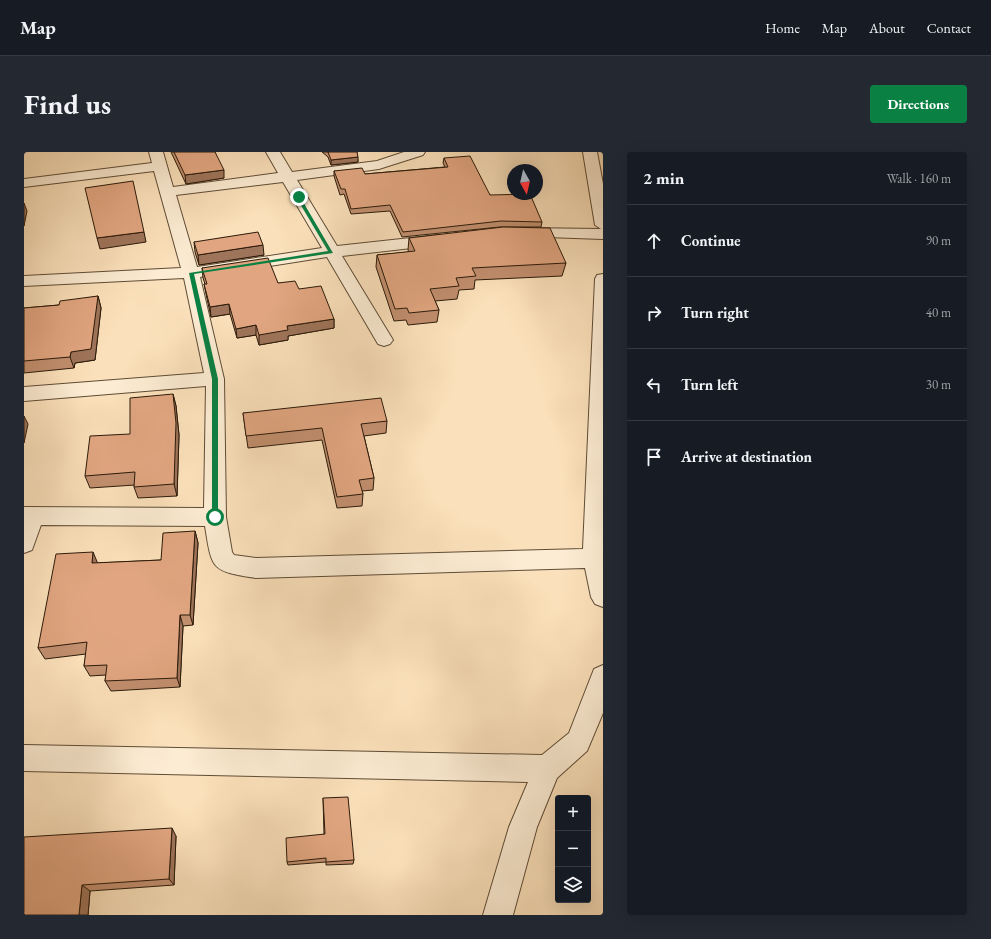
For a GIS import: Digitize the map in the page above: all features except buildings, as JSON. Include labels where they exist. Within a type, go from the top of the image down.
[{"type":"street","points":[[272,152],[384,340]]},
{"type":"street","points":[[167,192],[379,164],[418,152]]},
{"type":"street","points":[[590,152],[603,225]]},
{"type":"street","points":[[24,183],[159,159],[167,192],[191,273],[215,379],[215,517],[221,556],[228,564],[256,568],[594,558]]},
{"type":"street","points":[[507,233],[603,234]]},
{"type":"street","points":[[24,281],[191,273],[331,252],[454,238]]},
{"type":"street","points":[[603,278],[594,558],[603,596]]},
{"type":"street","points":[[24,394],[215,379]]},
{"type":"street","points":[[24,544],[28,516],[215,517]]},
{"type":"street","points":[[498,915],[523,827],[547,769],[578,742],[597,697],[603,677]]},
{"type":"street","points":[[24,758],[547,769]]},
{"type":"route","points":[[215,517],[215,379],[191,273],[331,252],[299,197]]}]
